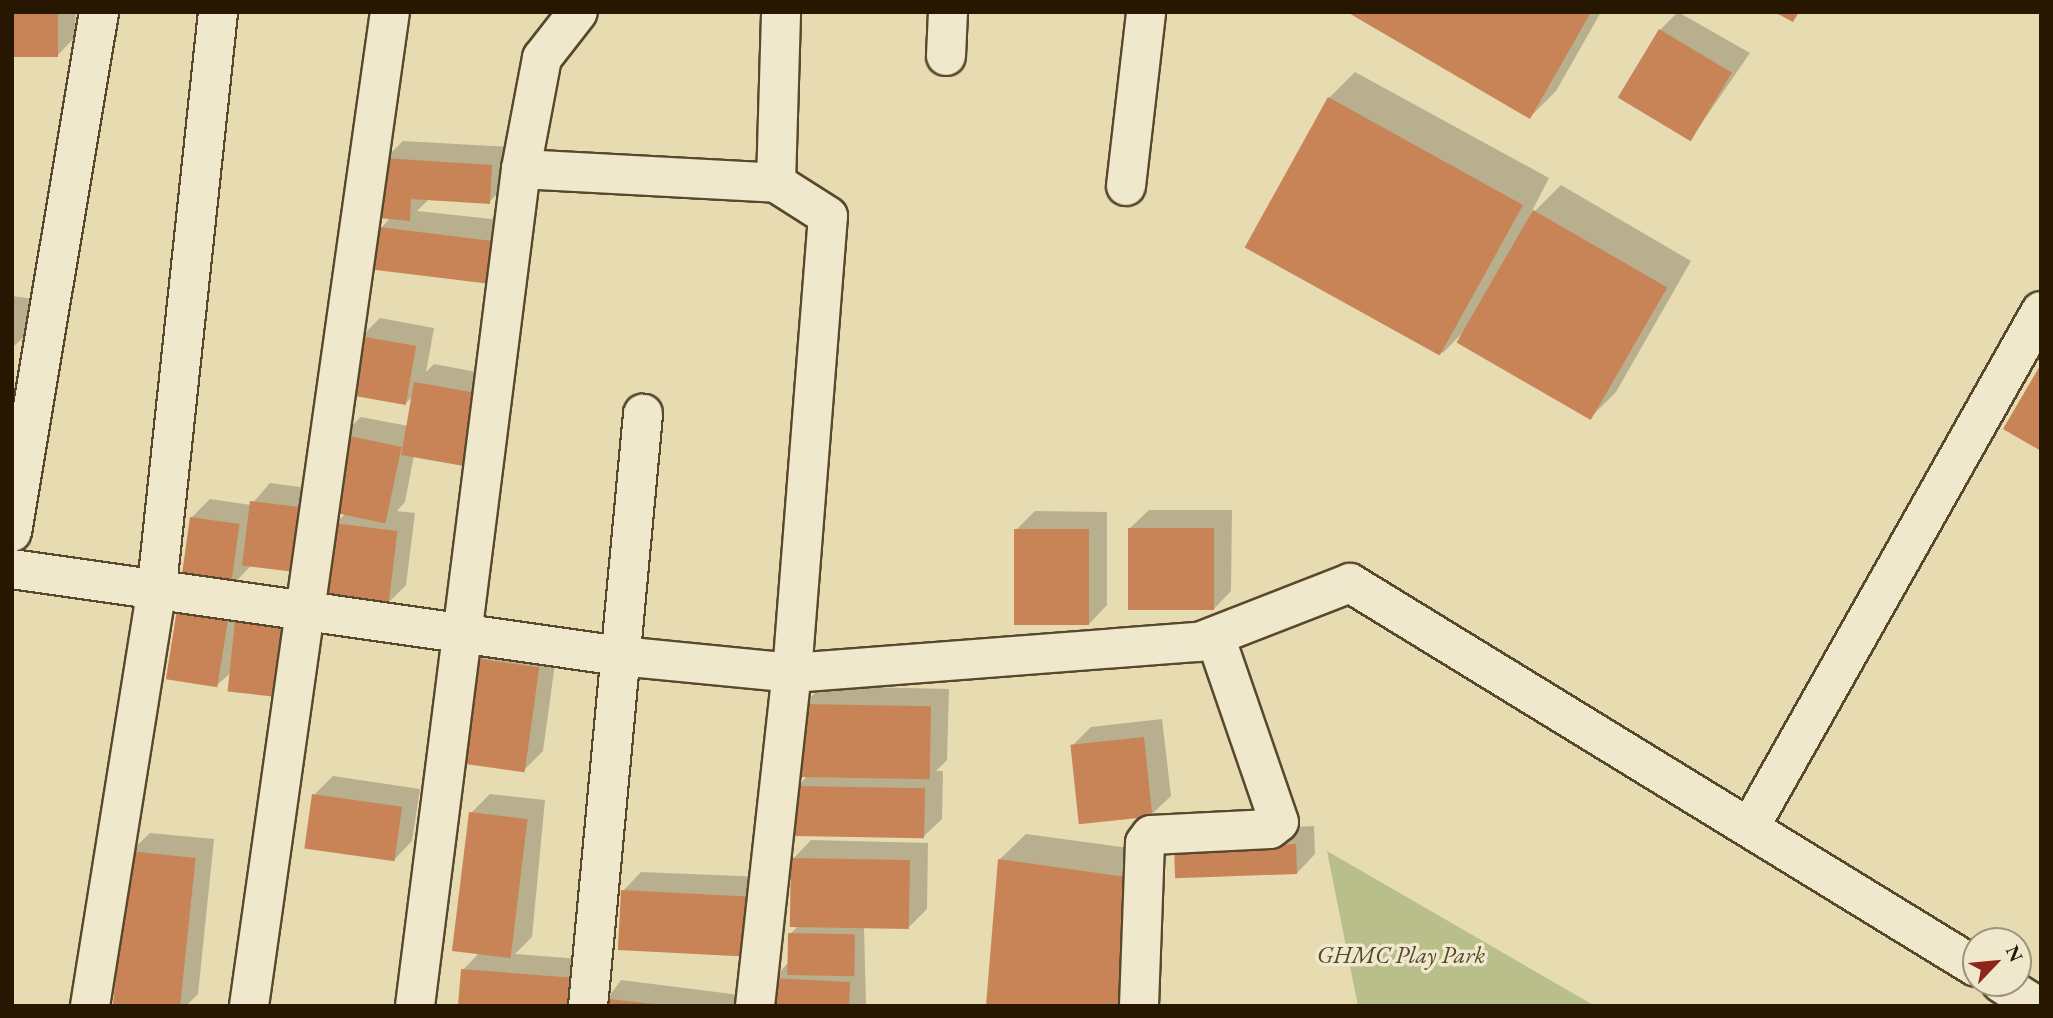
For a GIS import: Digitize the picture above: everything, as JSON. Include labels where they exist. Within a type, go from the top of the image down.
[{"type":"street","points":[[12,532],[99,12]]},
{"type":"street","points":[[90,1006],[157,586],[218,12]]},
{"type":"street","points":[[249,1006],[390,12]]},
{"type":"street","points":[[415,1006],[521,169],[542,58],[578,12]]},
{"type":"street","points":[[776,183],[781,12]]},
{"type":"street","points":[[946,56],[948,12]]},
{"type":"street","points":[[1126,186],[1146,12]]},
{"type":"street","points":[[521,169],[776,183],[828,216],[792,673],[755,1006]]},
{"type":"street","points":[[1751,825],[2041,311]]},
{"type":"street","points":[[589,1006],[643,414]]},
{"type":"street","points":[[12,569],[157,586],[620,656],[792,673],[1216,639],[1350,583],[1751,825],[1962,958]]},
{"type":"street","points":[[1139,1006],[1145,843],[1151,835],[1270,830],[1279,822],[1216,639]]},
{"type":"green space","name":"GHMC Play Park","points":[[1327,851],[1595,1006],[1358,1006]]},
{"type":"building","points":[[12,12],[58,12],[58,57],[12,57]]},
{"type":"building","points":[[1347,12],[1591,12],[1530,119]]},
{"type":"building","points":[[1774,12],[1799,12],[1793,22]]},
{"type":"building","points":[[1659,29],[1732,73],[1691,141],[1618,98]]},
{"type":"building","points":[[1328,97],[1523,205],[1440,356],[1245,247]]},
{"type":"building","points":[[383,158],[492,165],[490,204],[411,199],[410,221],[379,218]]},
{"type":"building","points":[[1533,210],[1667,288],[1591,420],[1456,343]]},
{"type":"building","points":[[379,227],[492,241],[487,284],[374,270]]},
{"type":"building","points":[[360,336],[416,346],[406,405],[350,395]]},
{"type":"building","points":[[2041,364],[2041,451],[2003,429]]},
{"type":"building","points":[[414,382],[481,394],[468,467],[401,455]]},
{"type":"building","points":[[340,434],[402,447],[385,523],[324,510]]},
{"type":"building","points":[[250,501],[304,508],[296,572],[242,566]]},
{"type":"building","points":[[190,517],[240,524],[230,591],[181,584]]},
{"type":"building","points":[[333,523],[398,531],[388,605],[324,597]]},
{"type":"building","points":[[1128,528],[1214,528],[1214,610],[1128,610]]},
{"type":"building","points":[[1014,529],[1089,529],[1089,625],[1014,625]]},
{"type":"building","points":[[177,609],[228,617],[217,687],[166,679]]},
{"type":"building","points":[[235,621],[286,626],[278,697],[228,692]]},
{"type":"building","points":[[473,658],[539,667],[525,772],[458,763]]},
{"type":"building","points":[[801,704],[931,706],[930,779],[800,777]]},
{"type":"building","points":[[1144,737],[1152,817],[1079,824],[1070,745]]},
{"type":"building","points":[[795,786],[925,788],[924,838],[794,836]]},
{"type":"building","points":[[312,794],[402,807],[394,861],[304,848]]},
{"type":"building","points":[[469,812],[528,819],[510,958],[452,951]]},
{"type":"building","points":[[1296,844],[1297,874],[1175,878],[1174,848]]},
{"type":"building","points":[[129,851],[196,858],[180,1006],[113,1006]]},
{"type":"building","points":[[791,858],[910,860],[909,929],[790,927]]},
{"type":"building","points":[[998,859],[1126,877],[1120,1006],[986,1006]]},
{"type":"building","points":[[621,890],[747,897],[744,957],[618,950]]},
{"type":"building","points":[[788,933],[855,934],[854,976],[787,975]]},
{"type":"building","points":[[461,969],[575,978],[574,1006],[458,1006]]},
{"type":"building","points":[[771,978],[850,982],[849,1006],[770,1006]]},
{"type":"building","points":[[601,998],[653,1004],[653,1006],[600,1006]]}]
